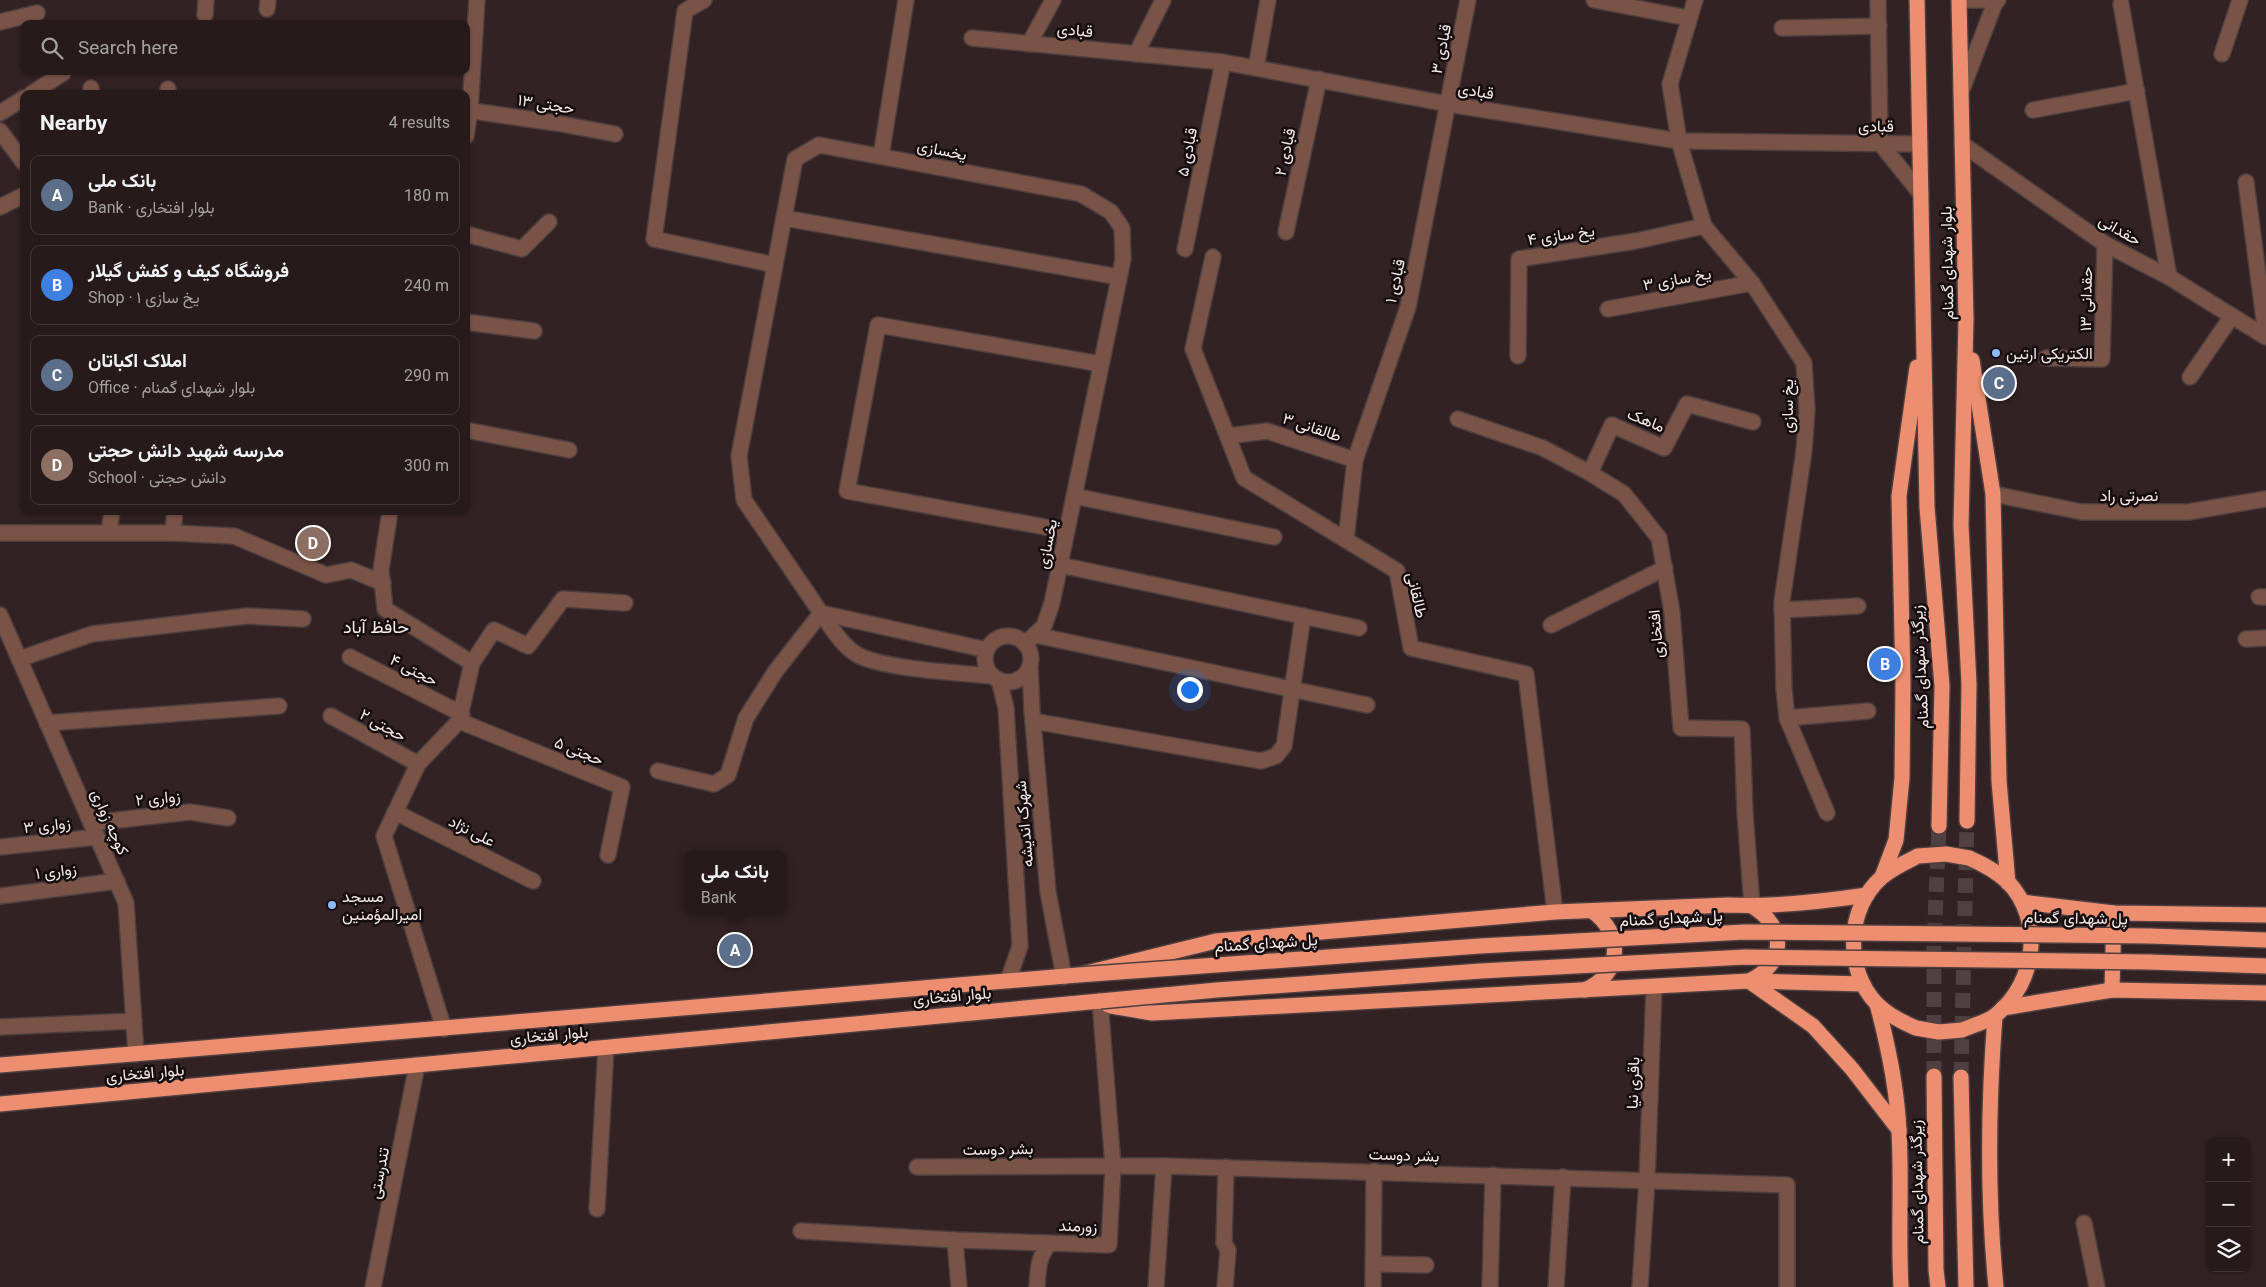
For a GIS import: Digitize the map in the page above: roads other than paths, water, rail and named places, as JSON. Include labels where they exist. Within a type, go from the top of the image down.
[{"type":"highway","name":"بلوار شهدای گمنام","points":[[1917,0],[1927,507]]},
{"type":"highway","name":"بلوار شهدای گمنام","points":[[1959,0],[1966,319],[1961,525],[1969,684],[1967,821]]},
{"type":"highway","points":[[1966,319],[1992,494],[1999,781],[2008,883]]},
{"type":"highway","points":[[1882,877],[1896,840],[1902,778],[1903,682],[1899,496],[1923,320]]},
{"type":"highway","name":"زیرگذر شهدای گمنام","points":[[1927,507],[1942,686],[1939,826]]},
{"type":"highway","points":[[1901,1287],[1899,1131],[1890,1056],[1876,1004],[1863,984],[1855,962],[1853,939],[1857,916],[1867,895],[1882,877],[1901,864],[1918,856],[1946,854],[1969,858],[1990,868],[2008,883],[2022,902],[2030,923],[2032,946],[2028,970],[2018,991],[1999,1012],[1989,1118],[1989,1188],[1996,1287]]},
{"type":"highway","points":[[1071,976],[1216,941],[1555,912],[1728,905],[1752,906],[1816,902],[1867,895]]},
{"type":"highway","points":[[2022,902],[2114,913],[2266,915]]},
{"type":"highway","points":[[1749,982],[1762,975],[1771,965],[1777,952],[1778,938],[1769,919],[1764,913],[1752,906]]},
{"type":"highway","points":[[1584,991],[1603,980],[1614,960],[1614,940],[1606,923],[1592,910]]},
{"type":"highway","points":[[2112,990],[2114,913]]},
{"type":"highway","name":"پل شهدای گمنام","points":[[1071,976],[1470,946],[1745,932],[2150,936],[2266,940]]},
{"type":"highway","points":[[1100,1001],[1217,990],[1481,971],[1745,957],[2148,962],[2266,966]]},
{"type":"highway","name":"بلوار افتخاری","points":[[0,1065],[1071,976]]},
{"type":"highway","points":[[1749,982],[1813,1026],[1852,1069],[1899,1131]]},
{"type":"highway","points":[[1100,1001],[1111,1006],[1152,1012],[1749,982],[1863,984]]},
{"type":"highway","points":[[1876,1004],[1894,1018],[1916,1028],[1939,1032],[1962,1030],[1999,1012],[2112,990],[2266,993]]},
{"type":"highway","name":"بلوار افتخاری","points":[[0,1104],[1100,1001]]},
{"type":"highway","name":"زیرگذر شهدای گمنام","points":[[1934,1076],[1936,1270],[1938,1287]]},
{"type":"highway","points":[[1961,1077],[1966,1287]]},
{"type":"street","points":[[470,90],[478,0]]},
{"type":"street","points":[[704,0],[685,11],[654,239],[775,265]]},
{"type":"street","points":[[881,156],[906,0]]},
{"type":"street","points":[[1029,44],[1053,0]]},
{"type":"street","points":[[1136,54],[1164,0]]},
{"type":"street","points":[[1256,68],[1268,0]]},
{"type":"street","name":"قبادی ۳","points":[[1448,104],[1468,0]]},
{"type":"street","points":[[1594,0],[1688,18]]},
{"type":"street","name":"یخ سازی","points":[[1695,0],[1688,18],[1670,84],[1679,141],[1704,226],[1752,283],[1804,363],[1807,410],[1804,452],[1782,600],[1787,718],[1827,813]]},
{"type":"street","points":[[1878,0],[1880,144],[1921,194]]},
{"type":"street","points":[[1961,94],[1997,0],[1968,0]]},
{"type":"street","points":[[2222,54],[2240,0]]},
{"type":"street","points":[[2121,4],[2169,277]]},
{"type":"street","points":[[0,22],[37,13]]},
{"type":"street","points":[[1782,28],[1878,26]]},
{"type":"street","name":"قبادی","points":[[972,38],[1223,62],[1448,104],[1679,141],[1920,144]]},
{"type":"street","name":"قبادی ۵","points":[[1185,249],[1223,62]]},
{"type":"street","points":[[37,90],[60,75]]},
{"type":"street","name":"قبادی ۲","points":[[1286,232],[1319,79]]},
{"type":"street","points":[[2033,110],[2136,91]]},
{"type":"street","points":[[0,113],[20,100]]},
{"type":"street","name":"قبادی ۱","points":[[1346,540],[1355,460],[1408,307],[1448,104]]},
{"type":"street","name":"حجتی ۱۳","points":[[470,110],[616,134]]},
{"type":"street","points":[[0,131],[20,158]]},
{"type":"street","name":"حقدانی","points":[[1962,144],[2104,244],[2169,277],[2266,336]]},
{"type":"street","name":"یخسازی","points":[[996,678],[886,664],[856,654],[837,637],[744,500],[739,456],[795,159],[819,145],[1081,194],[1111,212],[1122,228],[1123,258],[1050,611],[1044,626],[1030,639]]},
{"type":"street","points":[[2246,182],[2266,336]]},
{"type":"street","points":[[0,207],[20,197]]},
{"type":"street","points":[[784,218],[1119,277]]},
{"type":"street","points":[[470,235],[522,249],[549,222]]},
{"type":"street","name":"یخ سازی ۴","points":[[1518,356],[1519,259],[1636,241],[1704,226]]},
{"type":"street","name":"حقدانی ۱۳","points":[[2046,358],[2102,359],[2104,244]]},
{"type":"street","name":"طالقانی","points":[[1212,257],[1194,348],[1244,478],[1397,571],[1411,648],[1526,674],[1555,912]]},
{"type":"street","name":"یخ سازی ۳","points":[[1608,309],[1752,283]]},
{"type":"street","points":[[2190,377],[2232,316]]},
{"type":"street","points":[[470,323],[534,331]]},
{"type":"street","points":[[1067,531],[847,491],[878,325],[1101,364]]},
{"type":"street","name":"ماهک","points":[[1590,473],[1612,425],[1664,448],[1687,404],[1753,422]]},
{"type":"street","name":"افتخاری","points":[[1458,419],[1543,448],[1590,473],[1624,494],[1659,538],[1672,612],[1681,728],[1742,728],[1745,813],[1752,906]]},
{"type":"street","points":[[470,431],[569,450]]},
{"type":"street","name":"طالقانی ۳","points":[[1228,436],[1267,431],[1355,460]]},
{"type":"street","name":"نصرتی راد","points":[[1992,494],[2082,512],[2188,512],[2266,499]]},
{"type":"street","points":[[1074,496],[1274,537]]},
{"type":"street","points":[[109,532],[111,515]]},
{"type":"street","points":[[173,533],[175,515]]},
{"type":"street","points":[[389,515],[382,570],[385,609],[472,662]]},
{"type":"street","points":[[0,533],[109,532],[234,536],[326,574],[352,570],[383,583]]},
{"type":"street","points":[[1060,565],[1359,628]]},
{"type":"street","points":[[1552,625],[1664,568]]},
{"type":"street","points":[[444,1029],[384,836],[418,764],[461,718],[472,662],[494,630],[528,646],[563,599],[624,603]]},
{"type":"street","points":[[1782,610],[1858,606]]},
{"type":"street","points":[[658,771],[714,784],[728,775],[746,718],[775,672],[821,613],[987,650]]},
{"type":"street","name":"کوچه زواری","points":[[0,616],[126,903],[136,1054]]},
{"type":"street","points":[[19,659],[92,634],[247,616],[303,619]]},
{"type":"street","points":[[1033,722],[1261,761],[1276,756],[1284,746],[1303,616]]},
{"type":"street","points":[[1030,639],[1030,666],[1021,678],[1013,682],[996,678],[986,664],[987,650],[991,644],[1004,637],[1012,637],[1030,639],[1293,689],[1367,705]]},
{"type":"street","points":[[2246,639],[2266,638]]},
{"type":"street","name":"حجتی ۴","points":[[350,657],[461,718]]},
{"type":"street","name":"شهرک اندیشه","points":[[1030,666],[1048,892],[1071,976]]},
{"type":"street","name":"شهرک اندیشه","points":[[996,678],[1006,708],[1020,946],[1008,981]]},
{"type":"street","points":[[47,723],[279,706]]},
{"type":"street","points":[[1787,718],[1868,711]]},
{"type":"street","name":"حجتی ۲","points":[[331,716],[418,764]]},
{"type":"street","name":"حجتی ۵","points":[[461,718],[622,787],[608,855]]},
{"type":"street","points":[[1011,799],[1039,797]]},
{"type":"street","name":"زواری ۲","points":[[91,823],[190,812],[228,818]]},
{"type":"street","name":"علی نژاد","points":[[395,812],[534,881]]},
{"type":"street","name":"زواری ۳","points":[[0,847],[97,837]]},
{"type":"street","name":"زواری ۱","points":[[0,896],[117,882]]},
{"type":"street","name":"باقری نیا","points":[[1640,1287],[1647,1180],[1654,987]]},
{"type":"street","name":"زورمند","points":[[801,1232],[1109,1245],[1113,1166],[1100,1001]]},
{"type":"street","points":[[0,1027],[134,1021]]},
{"type":"street","points":[[597,1209],[606,1048]]},
{"type":"street","name":"تندرستی","points":[[373,1287],[417,1065]]},
{"type":"street","points":[[1156,1287],[1164,1166]]},
{"type":"street","name":"بشر دوست","points":[[917,1167],[1226,1167],[1788,1185],[1786,1287]]},
{"type":"street","points":[[1225,1287],[1228,1250],[1224,1243],[1226,1167]]},
{"type":"street","points":[[1373,1287],[1374,1171]]},
{"type":"street","points":[[1490,1287],[1493,1175]]},
{"type":"street","points":[[1556,1287],[1563,1177]]},
{"type":"street","points":[[2084,1223],[2097,1287]]},
{"type":"street","points":[[955,1240],[960,1287]]},
{"type":"street","points":[[1037,1287],[1038,1263],[1044,1250],[1050,1243]]},
{"type":"street","points":[[1374,1264],[1426,1265]]},
{"type":"tunnel","points":[[1961,1077],[1967,821]]},
{"type":"tunnel","points":[[1934,1076],[1934,943],[1939,826]]},
{"type":"place","name":"الکتریکی ارتین","points":[[1996,353]]},
{"type":"place","name":"املاک اکباتان","points":[[1999,383]]},
{"type":"place","name":"مدرسه شهید دانش حجتی","points":[[313,543]]},
{"type":"place","name":"فروشگاه کیف و کفش گیلار","points":[[1885,664]]},
{"type":"place","name":"مسجد امیرالمؤمنین","points":[[332,905]]},
{"type":"place","name":"بانک ملی","points":[[735,950]]},
{"type":"district","name":"حافظ آباد","points":[[376,626]]}]
